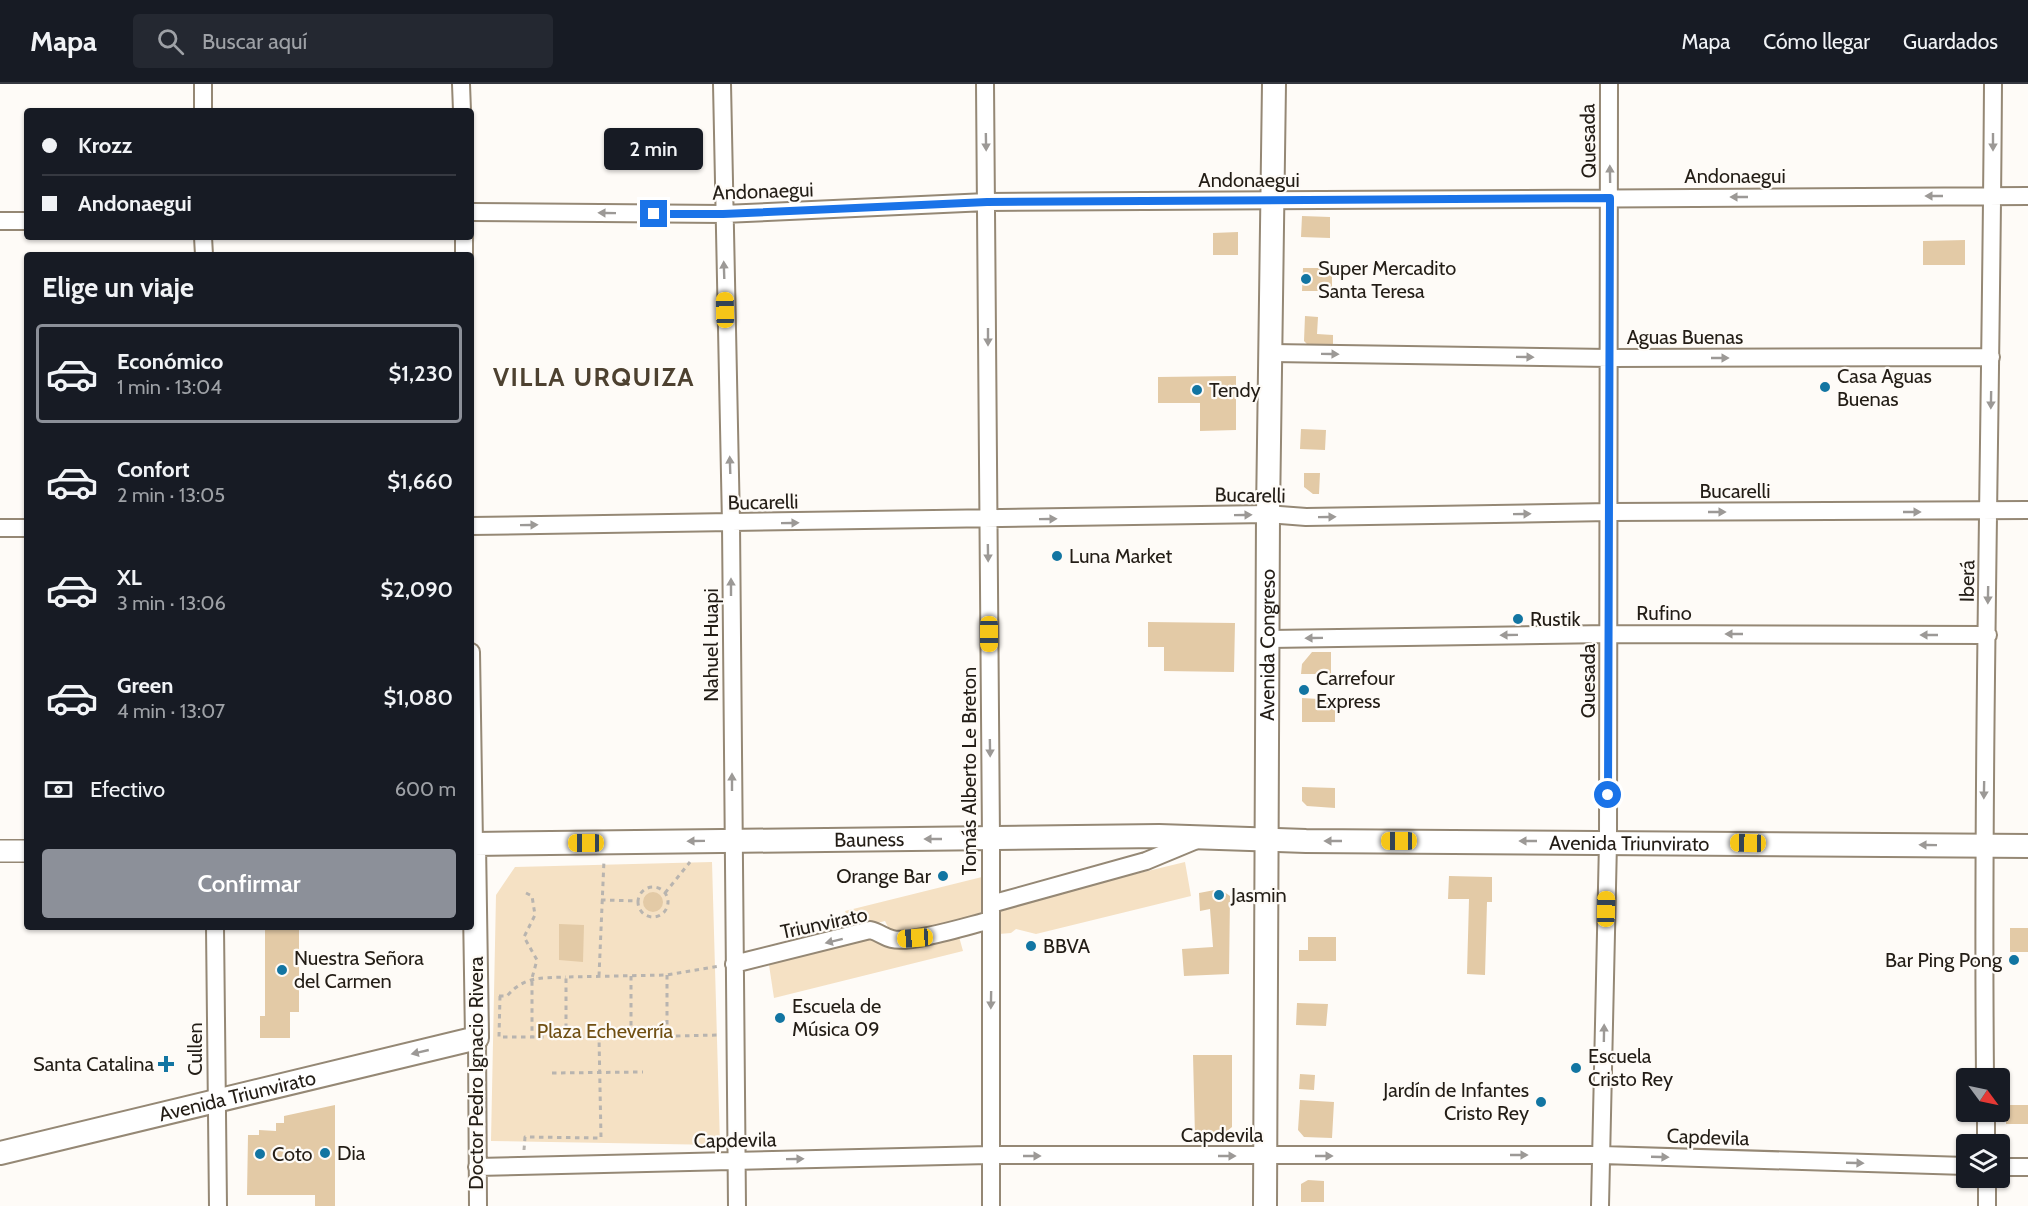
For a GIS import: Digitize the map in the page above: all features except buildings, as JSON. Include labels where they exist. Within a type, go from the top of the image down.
[{"type":"main road","name":"Avenida Congreso","points":[[1265,1206],[1268,514],[1274,84]]},
{"type":"main road","name":"Bauness","points":[[474,844],[991,838],[1202,837],[1268,840]]},
{"type":"main road","name":"Avenida Triunvirato","points":[[1268,840],[2028,846]]},
{"type":"main road","name":"Doctor Pedro Ignacio Rivera","points":[[474,895],[477,1038]]},
{"type":"main road","name":"Avenida Triunvirato","points":[[0,1153],[477,1038]]},
{"type":"street","points":[[203,84],[203,108]]},
{"type":"street","points":[[461,84],[462,108]]},
{"type":"street","name":"Nahuel Huapi","points":[[722,84],[731,524],[737,1206]]},
{"type":"street","name":"Tomás Alberto Le Breton","points":[[986,84],[991,1206]]},
{"type":"street","name":"Quesada","points":[[1600,1206],[1608,842],[1609,84]]},
{"type":"street","name":"Iberá","points":[[1985,1068],[1983,845],[1988,635],[1993,84]]},
{"type":"street","name":"Andonaegui","points":[[474,212],[723,214],[987,202],[2028,196]]},
{"type":"street","points":[[0,221],[24,221]]},
{"type":"street","name":"Aguas Buenas","points":[[1272,353],[1609,358],[1991,357]]},
{"type":"street","name":"Bucarelli","points":[[474,526],[731,524],[1268,514],[1306,517],[1610,512],[1989,512],[2028,510]]},
{"type":"street","points":[[0,528],[24,528]]},
{"type":"street","name":"Rufino","points":[[1268,639],[1609,634],[1988,635]]},
{"type":"street","name":"Triunvirato","points":[[734,964],[870,930],[880,932],[892,939],[915,938],[1146,861],[1202,837]]},
{"type":"street","points":[[0,851],[24,851]]},
{"type":"street","name":"Cullen","points":[[215,930],[218,1206]]},
{"type":"street","name":"Doctor Pedro Ignacio Rivera","points":[[477,1038],[478,1206]]},
{"type":"street","name":"Capdevila","points":[[477,1167],[989,1155],[1602,1155],[1956,1166]]},
{"type":"street","points":[[2010,1167],[2028,1167]]},
{"type":"street","points":[[1987,1188],[1987,1206]]},
{"type":"path","points":[[665,893],[689,862],[699,859],[702,841]]},
{"type":"path","points":[[599,976],[605,843]]},
{"type":"path","points":[[650,887],[659,888],[665,893],[668,905],[658,916],[644,914],[638,901],[642,892],[650,887]]},
{"type":"path","points":[[526,893],[532,896],[536,909],[524,937],[537,960],[532,978],[531,1038]]},
{"type":"path","points":[[601,900],[638,901]]},
{"type":"path","points":[[476,997],[507,996],[516,985],[532,978],[667,975],[734,964]]},
{"type":"path","points":[[667,975],[667,1036]]},
{"type":"path","points":[[631,976],[631,1036]]},
{"type":"path","points":[[566,977],[566,1037]]},
{"type":"path","points":[[500,996],[499,1037],[735,1035]]},
{"type":"path","points":[[522,1166],[525,1137],[601,1138],[599,1037]]},
{"type":"path","points":[[552,1073],[643,1072]]},
{"type":"green space","name":"Plaza Echeverría","points":[[712,862],[720,1145],[491,1141],[496,895],[515,867]]},
{"type":"green space","points":[[1185,862],[1191,896],[1036,934],[1016,929],[1011,933],[999,934],[997,921],[1003,906]]},
{"type":"green space","points":[[986,876],[987,897],[984,908],[969,919],[957,923],[895,934],[891,933],[885,921],[854,929],[845,911]]},
{"type":"green space","points":[[958,933],[963,951],[774,998],[769,965],[870,938],[883,946],[903,946]]},
{"type":"place","name":"Super Mercadito Santa Teresa","points":[[1306,279]]},
{"type":"place","name":"Casa Aguas Buenas","points":[[1825,387]]},
{"type":"place","name":"Tendy","points":[[1197,390]]},
{"type":"place","name":"Luna Market","points":[[1057,556]]},
{"type":"place","name":"Rustik","points":[[1518,619]]},
{"type":"place","name":"Carrefour Express","points":[[1304,690]]},
{"type":"place","name":"Orange Bar","points":[[943,876]]},
{"type":"place","name":"Jasmin","points":[[1219,895]]},
{"type":"place","name":"BBVA","points":[[1031,946]]},
{"type":"place","name":"Bar Ping Pong","points":[[2014,960]]},
{"type":"place","name":"Nuestra Señora del Carmen","points":[[282,970]]},
{"type":"place","name":"Escuela de Música 09","points":[[780,1018]]},
{"type":"place","name":"Santa Catalina","points":[[166,1064]]},
{"type":"place","name":"Escuela Cristo Rey","points":[[1576,1068]]},
{"type":"place","name":"Jardín de Infantes Cristo Rey","points":[[1541,1102]]},
{"type":"place","name":"Dia","points":[[325,1153]]},
{"type":"place","name":"Coto","points":[[260,1154]]},
{"type":"district","name":"VILLA URQUIZA","points":[[594,377]]},
{"type":"route","points":[[654,214],[723,214],[987,202],[1610,198],[1608,795]]}]
